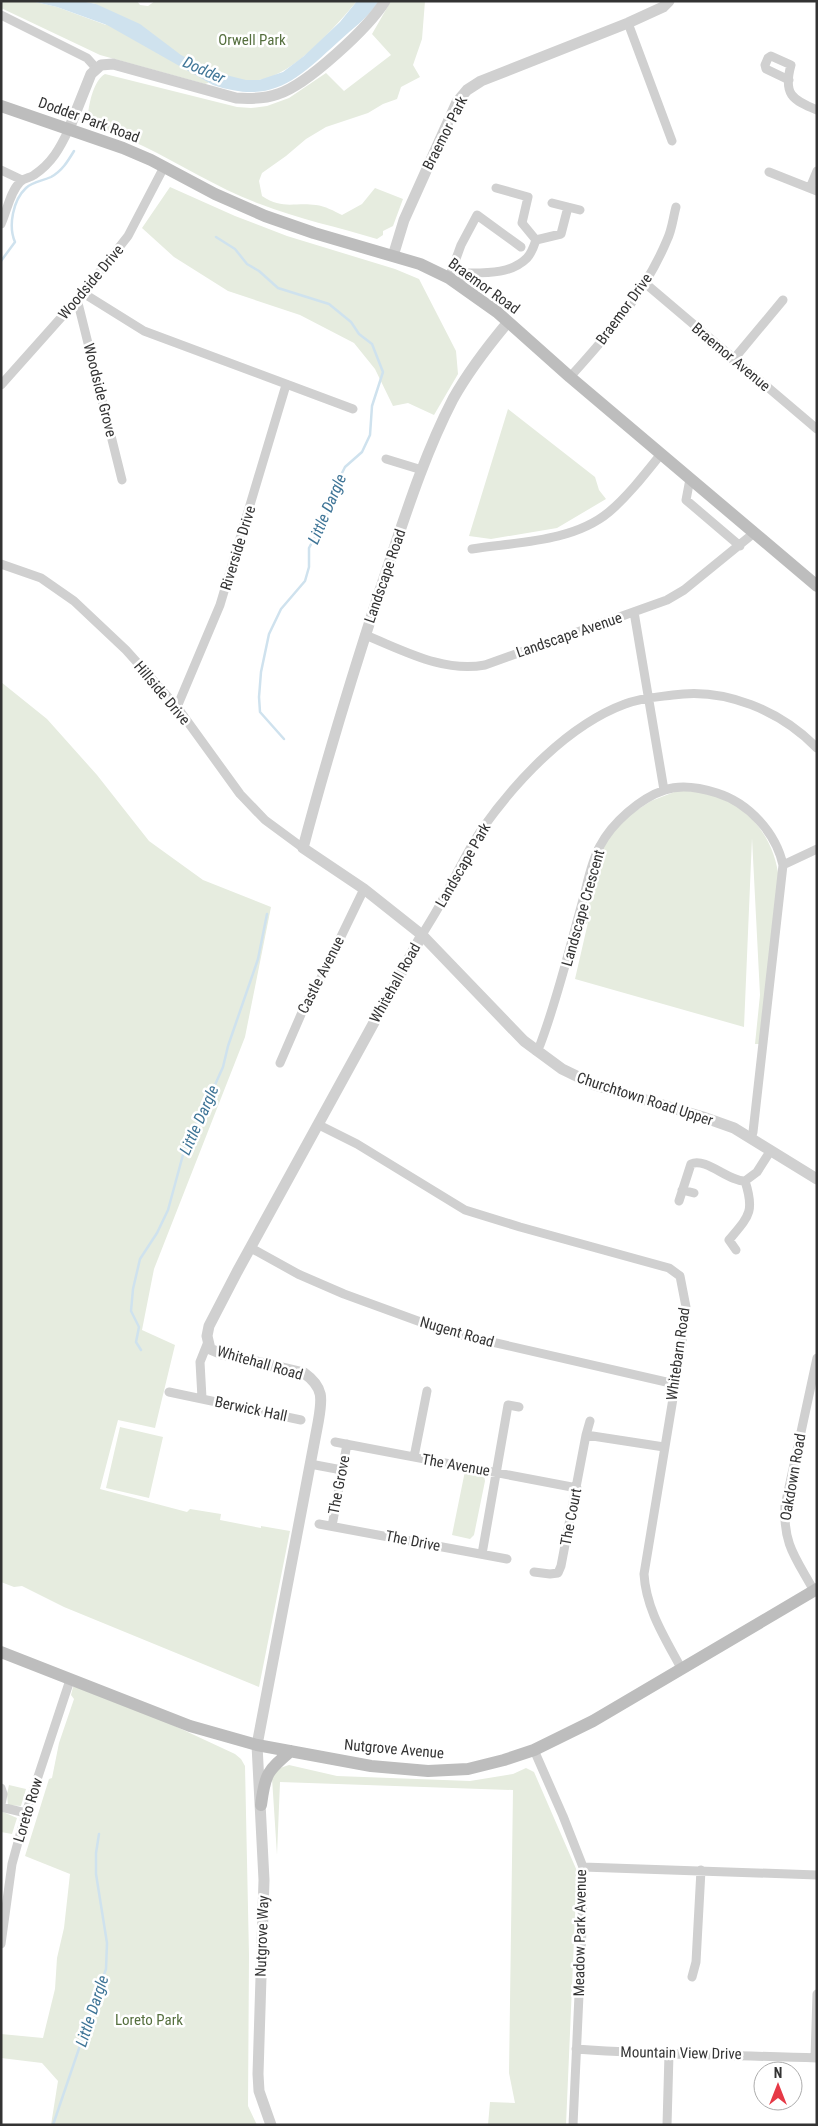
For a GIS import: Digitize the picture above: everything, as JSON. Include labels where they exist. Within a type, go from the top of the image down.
[{"type":"main road","name":"Dodder Park Road","points":[[1,106],[123,148],[164,167]]},
{"type":"main road","name":"Braemor Road","points":[[164,167],[215,194],[265,216],[314,233],[420,264],[454,281],[508,322],[570,377],[817,586]]},
{"type":"main road","name":"Nutgrove Avenue","points":[[1,1652],[190,1726],[257,1745],[371,1766],[435,1771],[468,1769],[534,1750],[593,1721],[815,1590]]},
{"type":"main road","points":[[261,1805],[264,1781],[270,1769],[291,1752]]},
{"type":"street","points":[[1,224],[14,189],[22,180],[32,177],[48,165],[59,150],[91,74],[96,68],[106,64],[113,64],[236,98],[252,99],[270,96],[286,91],[302,82],[366,26],[385,1]]},
{"type":"street","name":"Braemor Park","points":[[393,256],[404,220],[443,132],[457,102],[467,90],[481,81],[628,23],[663,7],[669,1]]},
{"type":"street","points":[[1,15],[87,58],[96,68]]},
{"type":"street","points":[[628,23],[672,141]]},
{"type":"street","points":[[789,80],[792,96],[798,102],[817,110]]},
{"type":"street","name":"Woodside Drive","points":[[1,385],[80,296],[128,236],[164,167]]},
{"type":"street","points":[[1,170],[22,180]]},
{"type":"street","points":[[769,172],[813,190],[817,171]]},
{"type":"street","points":[[496,188],[528,197],[522,223],[536,240]]},
{"type":"street","points":[[552,203],[580,210]]},
{"type":"street","points":[[536,240],[561,234],[568,207]]},
{"type":"street","name":"Braemor Drive","points":[[570,377],[614,327],[646,284],[668,239],[676,207]]},
{"type":"street","points":[[454,281],[461,245],[477,215],[521,247]]},
{"type":"street","points":[[454,281],[466,272],[491,273],[512,268],[528,257],[536,240]]},
{"type":"street","name":"Braemor Avenue","points":[[646,284],[733,360],[817,428]]},
{"type":"street","points":[[80,296],[144,331],[353,409]]},
{"type":"street","name":"Woodside Grove","points":[[80,296],[122,480]]},
{"type":"street","points":[[733,360],[783,300]]},
{"type":"street","name":"Landscape Road","points":[[303,848],[327,758],[365,635],[422,470],[454,398],[481,357],[508,322]]},
{"type":"street","name":"Riverside Drive","points":[[177,707],[220,605],[286,385]]},
{"type":"street","points":[[472,549],[557,536],[583,527],[609,512],[661,454]]},
{"type":"street","points":[[386,459],[422,470]]},
{"type":"street","points":[[690,478],[686,500],[740,546]]},
{"type":"street","name":"Landscape Avenue","points":[[365,635],[427,661],[474,667],[667,600],[684,590],[754,533]]},
{"type":"street","name":"Hillside Drive","points":[[1,564],[42,578],[74,601],[126,650],[177,707],[240,794],[264,820],[303,848]]},
{"type":"street","points":[[634,612],[664,790]]},
{"type":"street","name":"Landscape Park","points":[[422,935],[481,830],[512,790],[547,755],[590,721],[626,704],[649,698],[694,692],[730,698],[768,712],[806,737],[817,748]]},
{"type":"street","name":"Landscape Crescent","points":[[536,1050],[540,1045],[556,1002],[599,848],[615,824],[628,812],[664,790],[690,787],[720,794],[736,802],[758,818],[780,851],[783,865],[751,1138]]},
{"type":"street","name":"Churchtown Road Upper","points":[[303,848],[364,889],[422,935],[524,1041],[562,1069],[595,1085],[734,1128],[817,1180]]},
{"type":"street","points":[[783,865],[817,849]]},
{"type":"street","name":"Castle Avenue","points":[[280,1063],[306,1003],[320,980],[364,889]]},
{"type":"street","name":"Whitehall Road","points":[[257,1745],[321,1406],[320,1389],[304,1373],[222,1354],[210,1349],[208,1342],[209,1326],[422,935]]},
{"type":"street","name":"Whitebarn Road","points":[[319,1125],[357,1144],[465,1210],[669,1268],[680,1276],[686,1307],[682,1344],[644,1574],[645,1591],[654,1616],[681,1668]]},
{"type":"street","points":[[679,1201],[689,1168],[695,1162],[702,1163],[738,1180],[745,1181],[757,1172],[771,1150]]},
{"type":"street","points":[[736,1250],[728,1240],[749,1214],[751,1206],[745,1181]]},
{"type":"street","points":[[682,1190],[694,1192]]},
{"type":"street","name":"Nugent Road","points":[[251,1248],[298,1274],[344,1294],[448,1332],[675,1384]]},
{"type":"street","name":"Berwick Hall","points":[[202,1398],[200,1362],[208,1342]]},
{"type":"street","name":"Oakdown Road","points":[[815,1590],[787,1542],[784,1527],[785,1506],[817,1358]]},
{"type":"street","points":[[414,1458],[427,1391]]},
{"type":"street","name":"Berwick Hall","points":[[169,1392],[301,1420]]},
{"type":"street","points":[[482,1554],[508,1405],[519,1407]]},
{"type":"street","name":"The Court","points":[[534,1572],[558,1573],[561,1566],[590,1421]]},
{"type":"street","points":[[586,1435],[664,1448]]},
{"type":"street","name":"The Avenue","points":[[335,1442],[577,1488]]},
{"type":"street","name":"The Grove","points":[[332,1526],[347,1444]]},
{"type":"street","points":[[310,1464],[342,1470]]},
{"type":"street","name":"The Drive","points":[[319,1524],[507,1559]]},
{"type":"street","name":"Loreto Row","points":[[1,1944],[12,1864],[26,1813],[70,1680]]},
{"type":"street","name":"Nutgrove Way","points":[[257,1745],[264,1880],[258,2074],[259,2091],[271,2125]]},
{"type":"street","name":"Meadow Park Avenue","points":[[534,1750],[564,1816],[583,1868],[573,2125]]},
{"type":"street","points":[[1,1788],[3,1794],[1,1806],[26,1813]]},
{"type":"street","points":[[583,1868],[701,1870],[817,1875]]},
{"type":"street","points":[[692,1977],[696,1962],[701,1870]]},
{"type":"street","name":"Mountain View Drive","points":[[576,2049],[669,2054],[816,2058],[817,1994]]},
{"type":"street","points":[[667,2125],[669,2054]]},
{"type":"green space","name":"Orwell Park","points":[[1,1],[31,1],[57,7],[106,25],[96,4],[81,1],[137,1],[140,5],[148,6],[155,1],[357,1],[326,36],[300,60],[286,69],[272,76],[253,81],[236,79],[214,72],[208,83],[205,84],[100,55],[1,8]]},
{"type":"green space","points":[[391,1],[425,1],[422,39],[413,65],[420,77],[401,87],[397,99],[383,104],[368,113],[326,127],[306,139],[262,173],[259,181],[262,196],[276,203],[319,206],[342,215],[362,204],[375,188],[403,199],[393,226],[383,231],[383,235],[377,239],[289,214],[245,198],[143,146],[112,133],[98,125],[88,115],[95,86],[105,74],[237,107],[251,108],[267,106],[289,98],[326,73],[344,91],[391,55],[372,34]]},
{"type":"green space","points":[[170,187],[235,216],[287,236],[395,269],[419,279],[456,351],[458,374],[434,415],[408,403],[393,406],[375,369],[354,343],[300,315],[228,291],[174,257],[142,228]]},
{"type":"green space","points":[[508,409],[595,477],[599,490],[606,499],[557,528],[491,539],[469,536]]},
{"type":"green space","points":[[1,682],[47,719],[97,775],[149,841],[203,880],[271,907],[245,1037],[154,1269],[142,1330],[175,1345],[155,1428],[118,1420],[100,1489],[187,1512],[190,1509],[221,1514],[220,1520],[261,1528],[261,1526],[290,1531],[259,1687],[64,1607],[22,1586],[14,1587],[1,1582]]},
{"type":"green space","points":[[677,791],[697,792],[715,796],[747,814],[759,827],[769,843],[775,861],[779,880],[760,1044],[755,1044],[760,995],[752,838],[744,1027],[575,979],[589,918],[587,924],[582,924],[603,846],[625,818],[651,801]]},
{"type":"green space","points":[[120,1427],[163,1437],[149,1498],[106,1488]]},
{"type":"green space","points":[[465,1471],[484,1475],[485,1481],[474,1535],[470,1539],[452,1535]]},
{"type":"green space","name":"Loreto Park","points":[[78,1681],[235,1754],[245,1766],[249,1955],[248,2106],[257,2125],[51,2125],[58,2081],[42,2063],[1,2058],[1,2034],[43,2038],[55,1989],[57,1958],[64,1928],[70,1874],[25,1856],[49,1779],[52,1778],[59,1743],[74,1699],[71,1695],[73,1687]]},
{"type":"green space","points":[[289,1765],[337,1776],[470,1781],[513,1774],[526,1768],[534,1772],[577,1871],[566,2125],[488,2125],[490,2102],[515,2103],[509,2073],[513,1790],[280,1782],[277,1855],[272,1778],[277,1769]]},
{"type":"green space","points":[[9,1785],[26,1789],[21,1806],[8,1805],[7,1794]]},
{"type":"green space","points":[[1,1811],[17,1818],[12,1834],[1,1832]]},
{"type":"water","name":"Dodder","points":[[31,1],[81,1],[96,4],[140,24],[181,55],[214,72],[246,80],[259,80],[283,72],[304,56],[340,22],[357,1],[379,1],[360,23],[296,78],[268,90],[252,92],[213,85],[107,25],[57,7]]},
{"type":"waterway","points":[[1,261],[15,242],[12,221],[18,199],[26,188],[58,172],[74,151]]},
{"type":"waterway","name":"Little Dargle","points":[[216,237],[235,249],[247,264],[259,271],[278,288],[329,304],[351,322],[359,334],[372,344],[383,372],[372,406],[370,435],[362,452],[345,467],[335,487],[331,507],[309,548],[309,567],[305,581],[281,609],[269,634],[261,672],[260,712],[284,739]]},
{"type":"waterway","name":"Little Dargle","points":[[141,1350],[136,1342],[139,1327],[131,1311],[133,1289],[140,1259],[157,1233],[168,1210],[187,1140],[200,1118],[223,1067],[228,1046],[258,959],[267,914]]},
{"type":"waterway","name":"Little Dargle","points":[[53,2125],[106,1969],[107,1943],[96,1874],[96,1853],[99,1834]]}]
